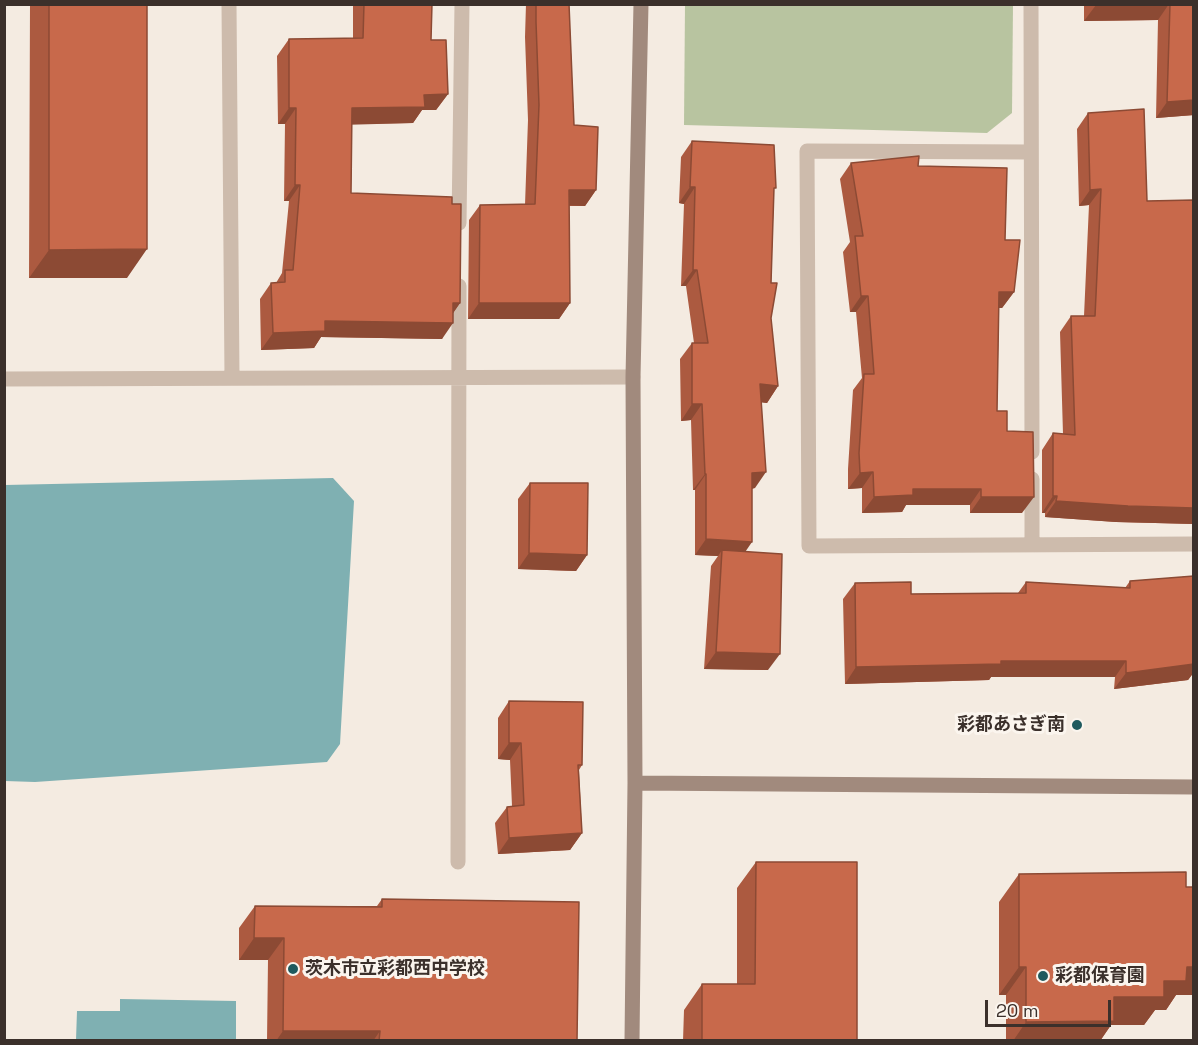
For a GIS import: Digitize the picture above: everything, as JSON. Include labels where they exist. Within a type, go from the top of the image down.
[{"type":"street","points":[[229,4],[232,378]]},
{"type":"street","points":[[459,238],[462,4]]},
{"type":"street","points":[[632,1041],[635,783],[633,377],[641,4]]},
{"type":"street","points":[[1031,4],[1032,545]]},
{"type":"street","points":[[1031,152],[807,151],[809,546],[1194,544]]},
{"type":"street","points":[[458,862],[459,273]]},
{"type":"street","points":[[4,378],[633,377]]},
{"type":"street","points":[[635,783],[1194,787]]},
{"type":"green space","points":[[685,5],[1013,5],[1012,113],[987,133],[684,125]]},
{"type":"water","points":[[333,478],[354,501],[340,744],[327,762],[35,782],[5,781],[5,485]]},
{"type":"water","points":[[120,999],[236,1001],[236,1040],[76,1040],[77,1011],[120,1011]]},
{"type":"building","points":[[49,4],[147,4],[147,249],[49,250]]},
{"type":"building","points":[[364,4],[432,4],[431,40],[446,40],[448,94],[424,95],[425,107],[352,108],[351,193],[452,197],[452,204],[461,204],[460,303],[453,303],[453,323],[325,321],[325,331],[273,333],[271,283],[285,282],[285,270],[293,270],[300,185],[295,185],[296,108],[289,108],[289,39],[363,38]]},
{"type":"building","points":[[536,4],[569,4],[574,125],[598,127],[596,190],[569,190],[570,303],[479,303],[480,205],[535,204],[539,105]]},
{"type":"building","points":[[1170,4],[1194,4],[1194,100],[1167,102]]},
{"type":"building","points":[[1144,109],[1147,201],[1194,200],[1194,508],[1056,501],[1057,496],[1053,496],[1053,433],[1075,435],[1071,316],[1095,316],[1101,189],[1090,190],[1088,113]]},
{"type":"building","points":[[692,141],[774,145],[776,188],[774,188],[771,283],[777,283],[771,318],[778,386],[760,384],[766,472],[752,473],[752,542],[706,539],[706,474],[702,404],[692,404],[692,343],[708,343],[697,270],[693,270],[695,187],[690,187]]},
{"type":"building","points":[[919,156],[918,166],[1007,168],[1005,240],[1020,240],[1014,292],[999,292],[997,411],[1007,411],[1007,431],[1033,432],[1034,497],[981,497],[981,489],[913,489],[913,495],[874,497],[873,472],[860,473],[859,453],[864,374],[874,374],[868,296],[861,296],[855,236],[863,236],[851,163]]},
{"type":"building","points":[[530,483],[588,483],[587,555],[529,553]]},
{"type":"building","points":[[722,550],[782,554],[780,654],[716,652]]},
{"type":"building","points":[[1194,576],[1194,664],[1126,673],[1126,661],[1001,661],[1001,664],[856,667],[855,583],[911,582],[911,594],[1026,593],[1026,582],[1130,588],[1130,581]]},
{"type":"building","points":[[509,701],[583,702],[582,765],[578,765],[582,833],[509,838],[507,807],[524,805],[521,743],[509,743]]},
{"type":"building","points":[[756,862],[857,862],[857,1041],[702,1041],[702,984],[755,984]]},
{"type":"building","points":[[1186,872],[1186,887],[1194,887],[1194,967],[1187,967],[1186,981],[1164,981],[1164,997],[1114,997],[1114,1021],[1026,1022],[1026,967],[1019,967],[1019,874]]},
{"type":"building","points":[[382,899],[579,902],[577,1041],[379,1041],[380,1031],[283,1031],[284,938],[254,938],[255,906],[382,907]]},
{"type":"place","name":"彩都あさぎ南","points":[[1077,725]]},
{"type":"place","name":"茨木市立彩都西中学校","points":[[293,969]]},
{"type":"place","name":"彩都保育園","points":[[1043,976]]}]
